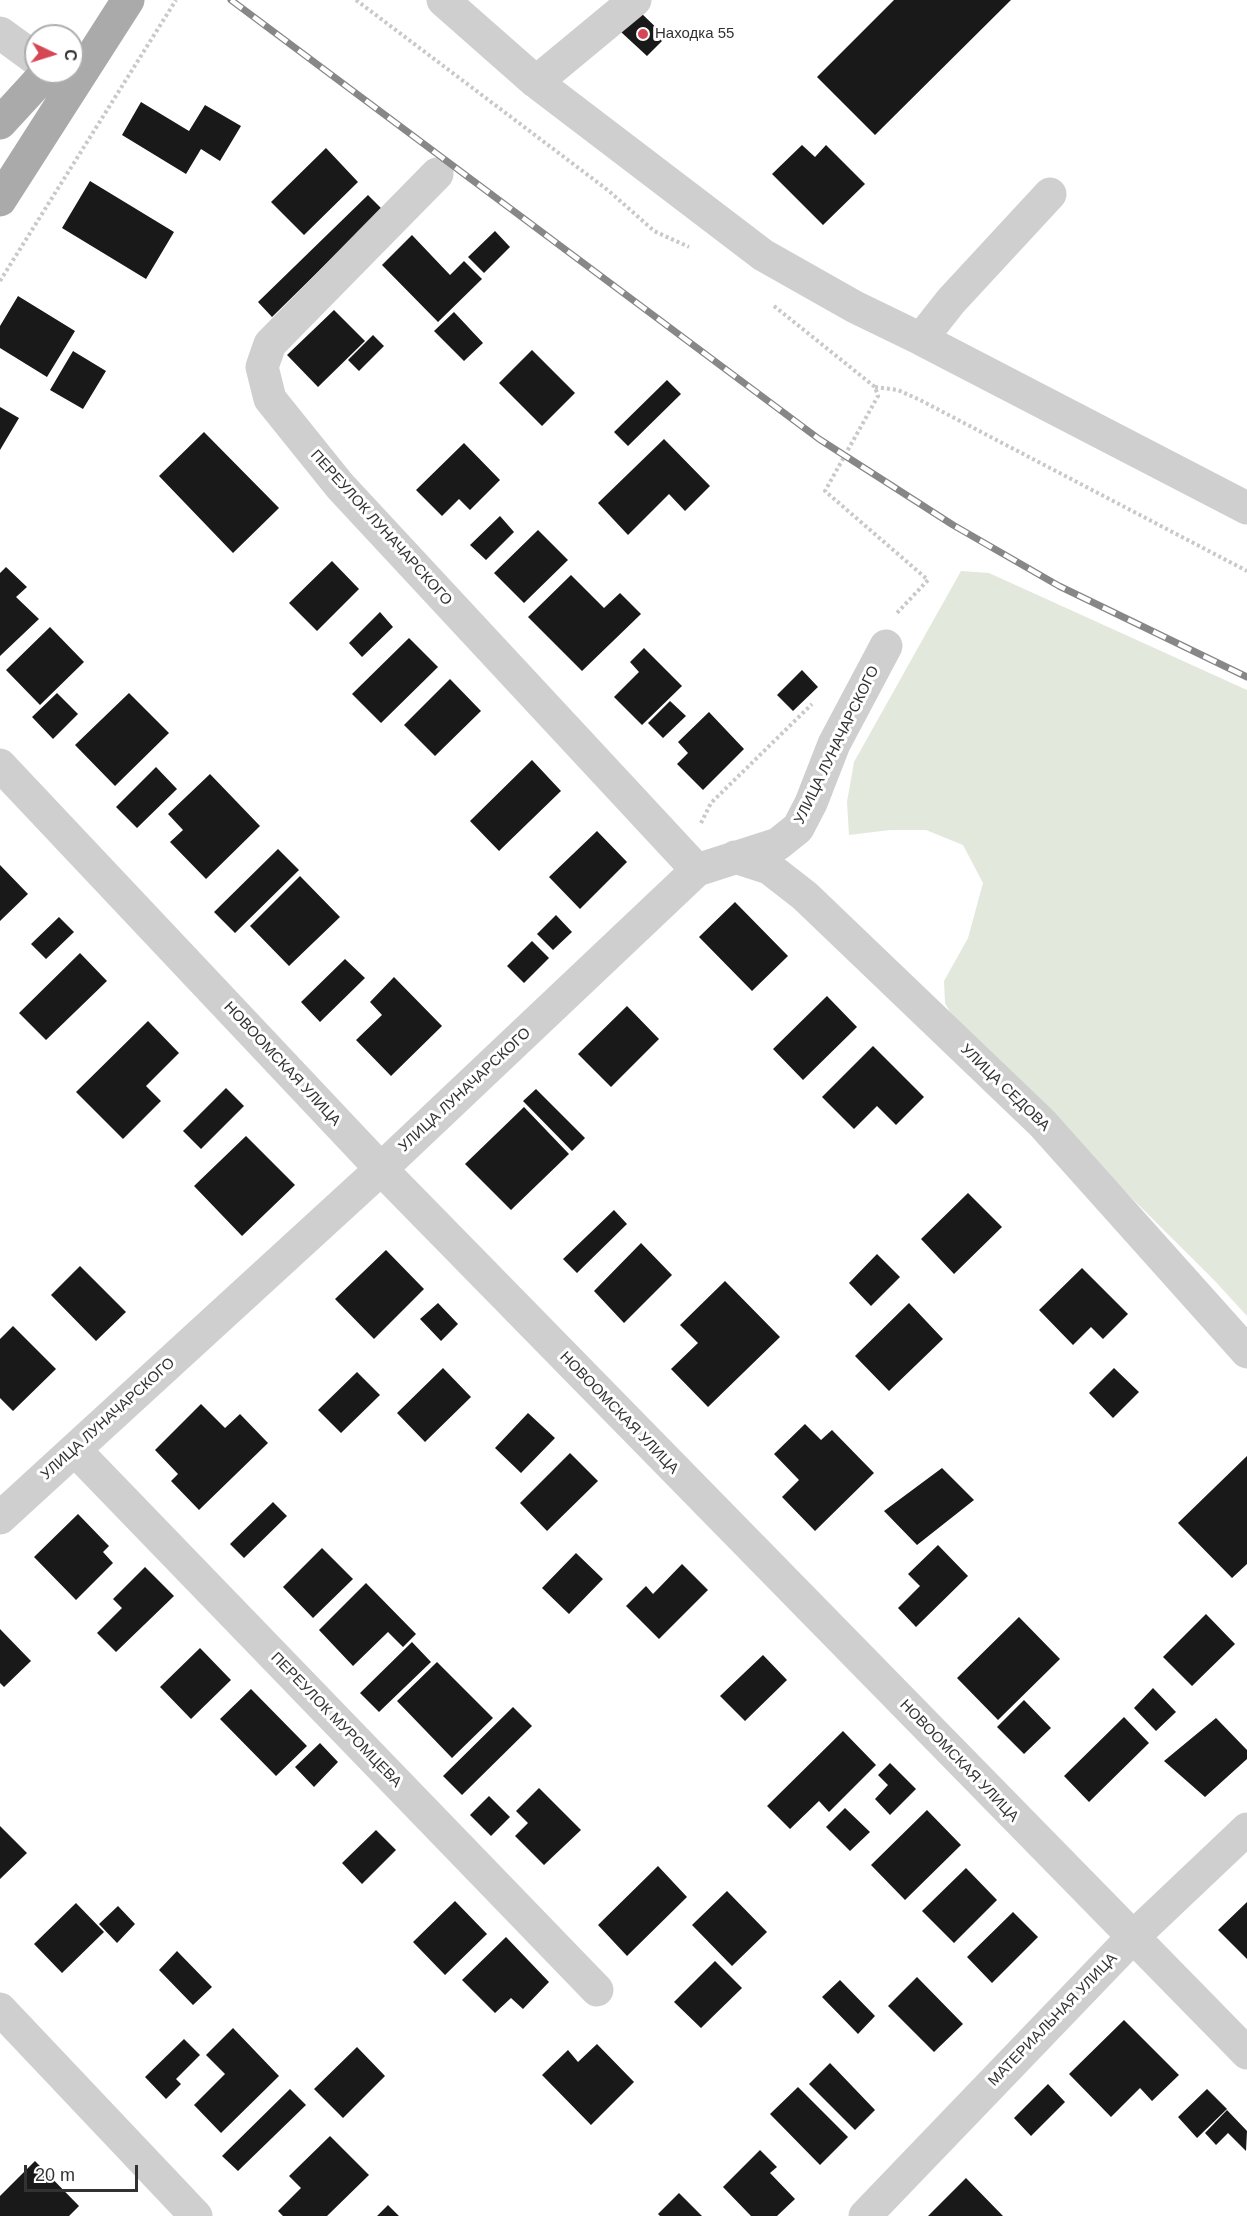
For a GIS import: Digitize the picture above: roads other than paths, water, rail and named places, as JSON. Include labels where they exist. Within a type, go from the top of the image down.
[{"type":"main road","points":[[84,33],[116,0]]},
{"type":"main road","points":[[0,200],[128,0]]},
{"type":"main road","points":[[0,123],[37,84]]},
{"type":"street","points":[[443,0],[536,82],[763,255],[855,307],[1247,508]]},
{"type":"street","points":[[536,82],[635,0]]},
{"type":"street","points":[[0,33],[24,50]]},
{"type":"street","points":[[55,84],[63,102]]},
{"type":"street","name":"ПЕРЕУЛОК ЛУНАЧАРСКОГО","points":[[437,174],[270,344],[262,367],[270,399],[340,486],[697,870]]},
{"type":"street","points":[[921,339],[951,301],[1050,194]]},
{"type":"street","name":"УЛИЦА ЛУНАЧАРСКОГО","points":[[0,1518],[381,1169],[697,870],[778,844],[798,828],[834,744],[888,633]]},
{"type":"street","name":"НОВООМСКАЯ УЛИЦА","points":[[0,765],[381,1169],[1247,2053]]},
{"type":"street","name":"УЛИЦА СЕДОВА","points":[[735,857],[770,868],[805,896],[1042,1123],[1247,1352]]},
{"type":"street","name":"ПЕРЕУЛОК МУРОМЦЕВА","points":[[75,1450],[597,1990]]},
{"type":"street","name":"МАТЕРИАЛЬНАЯ УЛИЦА","points":[[865,2216],[1132,1938],[1247,1829]]},
{"type":"street","points":[[0,2009],[196,2216]]},
{"type":"railway","points":[[231,0],[819,439],[953,525],[1059,586],[1247,677]]},
{"type":"place","name":"Находка 55","points":[[643,34]]}]
